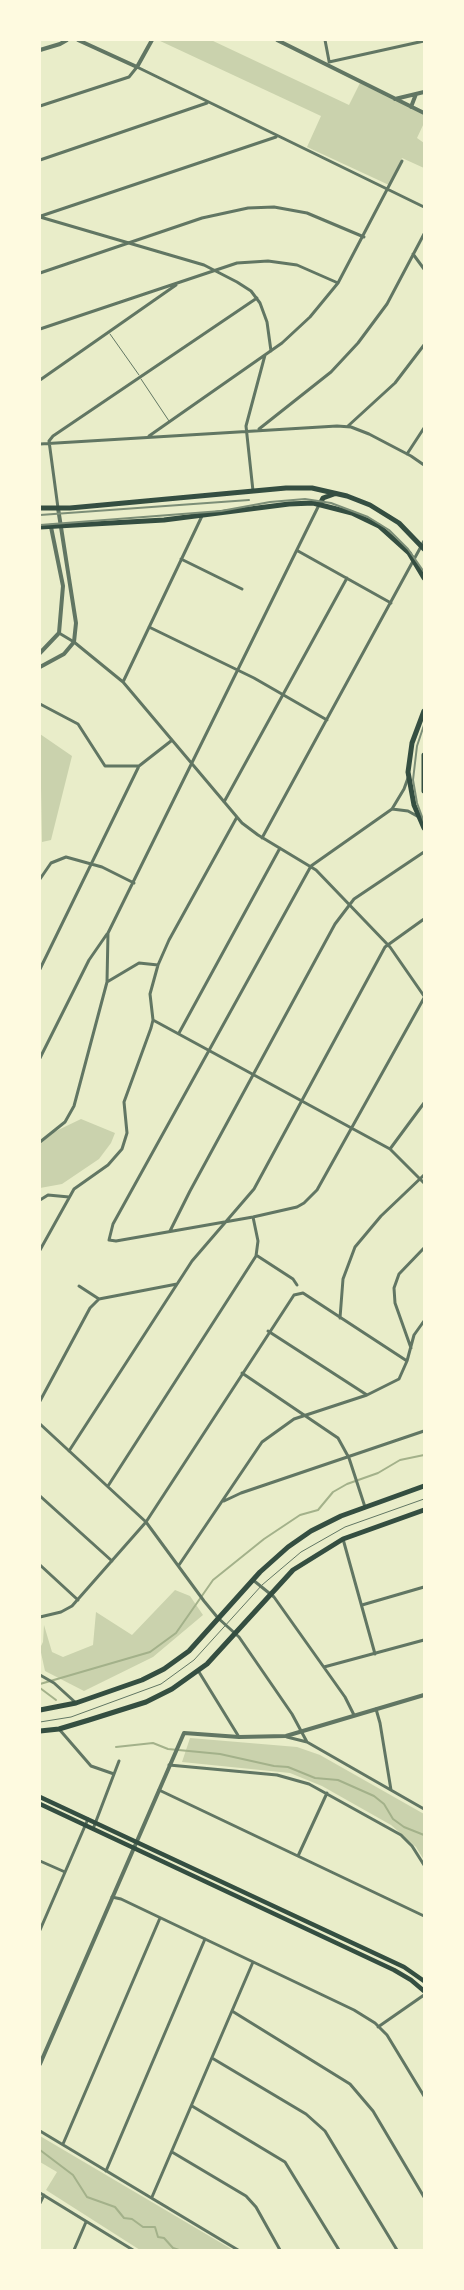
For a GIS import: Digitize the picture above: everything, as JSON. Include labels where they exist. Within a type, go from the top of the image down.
[{"type":"main road","points":[[40,508],[301,488],[337,494],[370,505],[386,514],[423,545]]},
{"type":"main road","points":[[320,504],[323,498],[337,494]]},
{"type":"main road","points":[[40,527],[63,527],[202,516],[289,504],[320,504],[352,513],[372,522],[391,536],[414,561],[424,578]]},
{"type":"main road","points":[[424,711],[412,743],[408,776],[417,816],[424,828]]},
{"type":"main road","points":[[424,755],[424,791]]},
{"type":"main road","points":[[40,1710],[76,1703],[142,1680],[164,1669],[189,1651],[273,1558],[311,1531],[365,1507],[424,1486]]},
{"type":"main road","points":[[40,1731],[59,1729],[146,1702],[172,1690],[199,1672],[293,1570],[343,1539],[424,1510]]},
{"type":"main road","points":[[40,1797],[387,1958],[422,1977],[424,1981]]},
{"type":"main road","points":[[40,1804],[394,1970],[424,1991]]},
{"type":"street","points":[[40,50],[67,40]]},
{"type":"street","points":[[78,40],[424,207]]},
{"type":"street","points":[[40,106],[129,78],[152,40]]},
{"type":"street","points":[[277,40],[329,63],[424,113]]},
{"type":"street","points":[[324,40],[329,63]]},
{"type":"street","points":[[329,63],[424,41]]},
{"type":"street","points":[[395,99],[424,92]]},
{"type":"street","points":[[411,107],[416,94]]},
{"type":"street","points":[[40,160],[208,103]]},
{"type":"street","points":[[40,217],[277,137]]},
{"type":"street","points":[[148,437],[271,351],[296,331],[338,283],[364,237],[402,161]]},
{"type":"street","points":[[40,273],[212,216],[248,208],[263,207],[306,213],[364,237]]},
{"type":"street","points":[[40,217],[214,270],[245,286],[257,298],[267,322],[271,351]]},
{"type":"street","points":[[259,430],[317,384],[353,349],[387,304],[424,234]]},
{"type":"street","points":[[413,254],[424,269]]},
{"type":"street","points":[[40,329],[237,263],[268,261],[297,265],[338,283]]},
{"type":"street","points":[[40,380],[178,284]]},
{"type":"street","points":[[40,667],[64,654],[74,642],[76,623],[50,444],[53,436],[139,376],[257,298]]},
{"type":"street","points":[[348,426],[395,383],[424,345]]},
{"type":"street","points":[[253,491],[246,431],[265,355]]},
{"type":"street","points":[[40,444],[348,426],[369,434],[424,465]]},
{"type":"street","points":[[407,454],[424,428]]},
{"type":"street","points":[[40,1058],[89,960],[108,933],[134,883],[320,504]]},
{"type":"street","points":[[123,682],[202,516]]},
{"type":"street","points":[[40,653],[59,633],[62,582],[51,527]]},
{"type":"street","points":[[262,838],[423,545]]},
{"type":"street","points":[[298,551],[391,603]]},
{"type":"street","points":[[181,559],[242,589]]},
{"type":"street","points":[[224,802],[346,578]]},
{"type":"street","points":[[62,582],[71,582]]},
{"type":"street","points":[[149,627],[238,670],[327,720]]},
{"type":"street","points":[[59,633],[74,642],[123,682],[171,741],[250,830],[311,866],[350,904],[388,945],[424,997],[317,1190],[311,1197],[296,1207],[253,1217],[112,1242],[108,1238],[114,1224],[209,1048],[311,866],[392,809],[404,789],[408,776]]},
{"type":"street","points":[[40,644],[45,649]]},
{"type":"street","points":[[40,704],[78,724],[105,766],[139,766]]},
{"type":"street","points":[[40,969],[139,766],[171,741]]},
{"type":"street","points":[[392,809],[408,811],[417,816]]},
{"type":"street","points":[[40,1250],[69,1197],[78,1185],[108,1165],[122,1149],[127,1133],[124,1102],[153,1020],[150,994],[158,965],[169,940],[237,817]]},
{"type":"street","points":[[179,1032],[280,848]]},
{"type":"street","points":[[170,1231],[336,924],[350,904],[424,852]]},
{"type":"street","points":[[40,879],[51,863],[60,858],[70,857],[92,863],[134,883]]},
{"type":"street","points":[[69,1451],[192,1261],[254,1189],[388,945],[424,919]]},
{"type":"street","points":[[40,1142],[65,1122],[74,1106],[107,982],[108,933]]},
{"type":"street","points":[[107,982],[139,963],[158,965]]},
{"type":"street","points":[[153,1020],[209,1048],[390,1149],[424,1183]]},
{"type":"street","points":[[390,1149],[424,1103]]},
{"type":"street","points":[[340,1318],[343,1279],[355,1247],[377,1220],[424,1175]]},
{"type":"street","points":[[40,1200],[48,1195],[69,1197]]},
{"type":"street","points":[[108,1486],[256,1255],[258,1241],[253,1217]]},
{"type":"street","points":[[411,1348],[395,1303],[394,1288],[399,1274],[424,1248]]},
{"type":"street","points":[[256,1255],[293,1279],[297,1285]]},
{"type":"street","points":[[40,1400],[90,1308],[99,1299],[178,1284]]},
{"type":"street","points":[[79,1286],[99,1299]]},
{"type":"street","points":[[40,1617],[61,1612],[78,1600],[146,1522],[290,1298],[296,1293],[303,1293],[408,1361]]},
{"type":"street","points":[[179,1565],[262,1442],[281,1427],[306,1415],[367,1395],[399,1380],[408,1361],[417,1329],[424,1321]]},
{"type":"street","points":[[268,1332],[367,1395]]},
{"type":"street","points":[[242,1373],[338,1438],[349,1458],[365,1507]]},
{"type":"street","points":[[40,1424],[146,1522],[204,1601],[218,1618],[235,1632],[307,1742]]},
{"type":"street","points":[[223,1501],[240,1493],[424,1432]]},
{"type":"street","points":[[40,1496],[112,1561]]},
{"type":"street","points":[[343,1539],[375,1654]]},
{"type":"street","points":[[40,1565],[78,1600]]},
{"type":"street","points":[[252,1580],[262,1585],[270,1593],[324,1668],[354,1714]]},
{"type":"street","points":[[362,1605],[424,1587]]},
{"type":"street","points":[[324,1668],[424,1640]]},
{"type":"street","points":[[199,1672],[239,1737]]},
{"type":"street","points":[[40,1675],[54,1682],[76,1703]]},
{"type":"street","points":[[40,2064],[182,1736],[188,1732],[239,1737],[286,1736],[354,1714],[424,1695]]},
{"type":"street","points":[[375,1708],[380,1723],[391,1790]]},
{"type":"street","points":[[59,1729],[91,1766],[114,1774]]},
{"type":"street","points":[[286,1736],[307,1742],[424,1809]]},
{"type":"street","points":[[94,1829],[119,1761]]},
{"type":"street","points":[[169,1765],[277,1775],[309,1784],[401,1836],[412,1846],[424,1865]]},
{"type":"street","points":[[158,1790],[424,1916]]},
{"type":"street","points":[[298,1856],[327,1793]]},
{"type":"street","points":[[40,1930],[88,1819]]},
{"type":"street","points":[[40,1861],[65,1872]]},
{"type":"street","points":[[112,1897],[121,1899],[354,2010],[378,2027],[396,2048],[424,2096]]},
{"type":"street","points":[[40,1916],[45,1918]]},
{"type":"street","points":[[62,2144],[160,1918]]},
{"type":"street","points":[[106,2171],[205,1939]]},
{"type":"street","points":[[152,2197],[253,1962]]},
{"type":"street","points":[[378,2027],[423,1998]]},
{"type":"street","points":[[232,2012],[350,2084],[373,2111],[424,2197]]},
{"type":"street","points":[[212,2058],[306,2114],[325,2131],[397,2250]]},
{"type":"street","points":[[192,2106],[285,2162],[339,2250]]},
{"type":"street","points":[[40,2132],[152,2197],[238,2250]]},
{"type":"street","points":[[172,2152],[246,2196],[280,2250]]},
{"type":"street","points":[[40,2203],[42,2194],[133,2250]]},
{"type":"street","points":[[74,2250],[86,2222]]},
{"type":"lane","points":[[109,333],[169,421]]},
{"type":"lane","points":[[40,1722],[71,1717],[161,1684],[194,1660],[262,1585],[288,1562],[330,1535],[359,1521],[424,1499]]},
{"type":"green space","points":[[158,40],[211,40],[349,105],[360,83],[424,114],[424,123],[417,138],[424,143],[424,168],[402,158],[389,185],[307,147],[321,116]]},
{"type":"green space","points":[[40,734],[72,756],[51,840],[42,842]]},
{"type":"green space","points":[[81,1119],[115,1133],[111,1143],[99,1159],[62,1184],[40,1188],[40,1144],[54,1132]]},
{"type":"green space","points":[[175,1590],[190,1596],[203,1615],[153,1657],[84,1691],[45,1671],[40,1648],[43,1642],[44,1625],[52,1652],[63,1657],[93,1645],[96,1612],[132,1635]]},
{"type":"green space","points":[[190,1738],[297,1747],[320,1755],[424,1814],[424,1860],[416,1847],[391,1825],[322,1786],[290,1773],[182,1762]]},
{"type":"green space","points":[[40,2136],[233,2250],[140,2250],[46,2190],[57,2172],[40,2162]]},
{"type":"waterway","points":[[40,1684],[150,1652],[176,1633],[213,1580],[264,1539],[300,1515],[318,1510],[333,1492],[347,1484],[378,1473],[400,1460],[424,1455]]},
{"type":"waterway","points":[[40,1688],[56,1700]]},
{"type":"waterway","points":[[116,1747],[153,1743],[168,1749],[220,1754],[274,1766],[288,1767],[315,1778],[338,1780],[374,1796],[384,1804],[393,1819],[404,1827],[424,1835]]},
{"type":"waterway","points":[[40,2150],[73,2175],[87,2197],[115,2207],[124,2218],[132,2219],[143,2227],[155,2227],[158,2237],[164,2238],[173,2248],[179,2250]]},
{"type":"railway","points":[[40,525],[221,511],[270,502],[305,499],[331,503],[368,517],[389,530],[408,549],[424,572]]},
{"type":"railway","points":[[40,515],[249,500]]},
{"type":"railway","points":[[424,725],[417,746],[413,780],[417,803],[424,822]]}]
